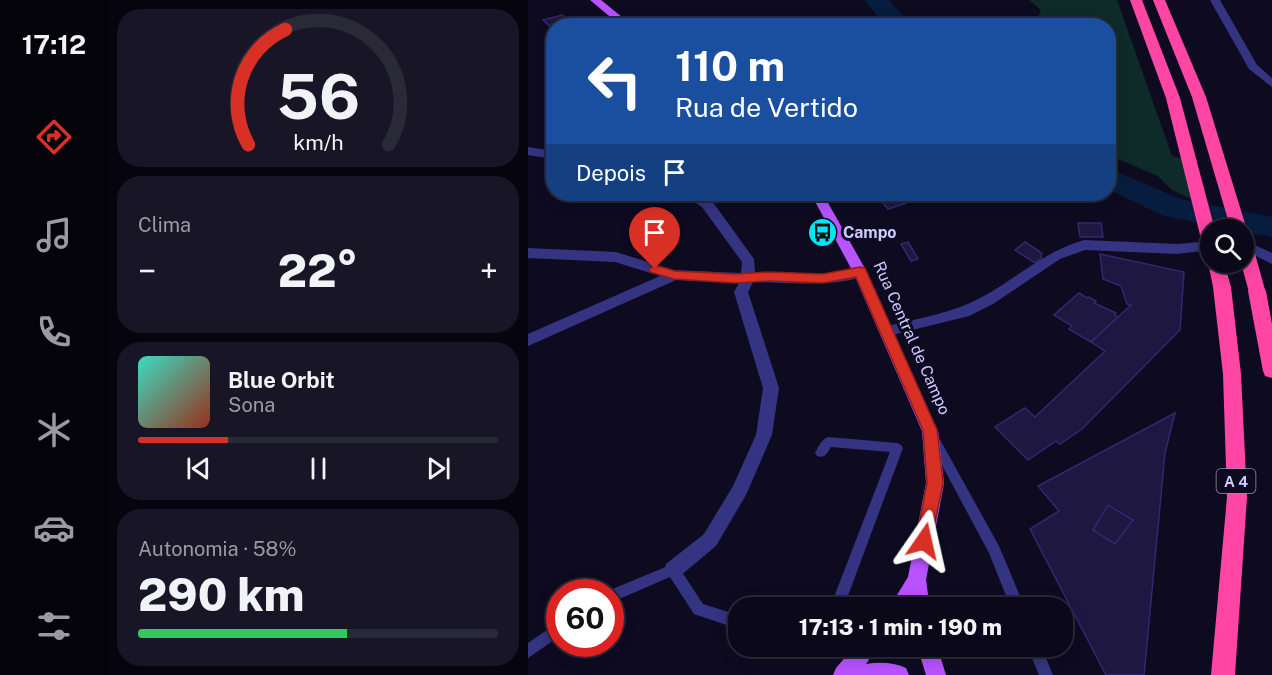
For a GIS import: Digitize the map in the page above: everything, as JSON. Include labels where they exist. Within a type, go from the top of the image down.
[{"type":"highway","points":[[1136,0],[1173,98],[1204,219]]},
{"type":"highway","points":[[1159,0],[1199,98],[1236,219]]},
{"type":"highway","name":"A 4","points":[[1219,273],[1232,374],[1237,497],[1223,675]]},
{"type":"highway","points":[[1252,273],[1272,371]]},
{"type":"main road","points":[[595,0],[618,18]]},
{"type":"main road","name":"Rua Central de Campo","points":[[821,201],[860,272],[930,430],[935,483],[917,580],[919,597]]},
{"type":"main road","name":"Rua Central de Campo","points":[[905,597],[917,580]]},
{"type":"main road","points":[[843,675],[859,657]]},
{"type":"main road","points":[[930,657],[936,675]]},
{"type":"main road","points":[[858,675],[880,672],[899,675]]},
{"type":"street","points":[[1215,0],[1253,67],[1272,84]]},
{"type":"street","points":[[528,151],[546,154]]},
{"type":"street","points":[[674,570],[710,540],[740,490],[765,435],[771,388],[741,292],[747,278],[749,262],[707,204],[701,201]]},
{"type":"street","points":[[888,331],[964,312],[988,300],[1055,256],[1084,245],[1177,249],[1200,246]]},
{"type":"street","points":[[1254,249],[1272,259]]},
{"type":"street","points":[[528,253],[616,257],[674,275],[823,279],[860,272]]},
{"type":"street","points":[[530,336],[674,275]]},
{"type":"lane","points":[[930,430],[994,550],[1013,597]]},
{"type":"lane","points":[[821,453],[828,442],[897,448],[841,597]]},
{"type":"lane","points":[[624,591],[674,570],[699,609],[728,619]]},
{"type":"lane","points":[[528,651],[546,638]]},
{"type":"lane","points":[[1039,657],[1046,675]]},
{"type":"green space","points":[[1029,0],[1117,0],[1172,156],[1183,159],[1196,201],[1172,190],[1158,176],[1116,158],[1116,18],[1037,18],[1041,10]]},
{"type":"building","points":[[882,201],[912,201],[888,209]]},
{"type":"building","points":[[1078,223],[1101,223],[1103,237],[1080,237]]},
{"type":"building","points":[[908,242],[918,259],[911,261],[901,244]]},
{"type":"building","points":[[1025,242],[1042,253],[1041,258],[1035,263],[1015,250]]},
{"type":"building","points":[[1100,254],[1184,272],[1180,330],[1082,429],[1060,444],[1056,441],[1028,460],[995,427],[1025,408],[1035,417],[1105,351],[1091,342],[1131,305],[1127,304],[1121,286],[1103,279]]},
{"type":"building","points":[[1079,293],[1116,313],[1114,315],[1118,317],[1091,342],[1069,329],[1072,326],[1054,315]]},
{"type":"building","points":[[1175,413],[1165,453],[1144,675],[1106,675],[1073,612],[1073,597],[1065,597],[1030,529],[1059,511],[1038,486]]},
{"type":"building","points":[[1108,505],[1133,520],[1115,544],[1093,530]]},
{"type":"waterway","points":[[876,0],[893,18]]},
{"type":"waterway","points":[[1116,181],[1172,208],[1272,227]]},
{"type":"place","name":"Campo","points":[[822,232]]},
{"type":"route","points":[[655,269],[674,275],[735,278],[823,279],[860,272],[930,430],[935,483],[924,541]]}]
